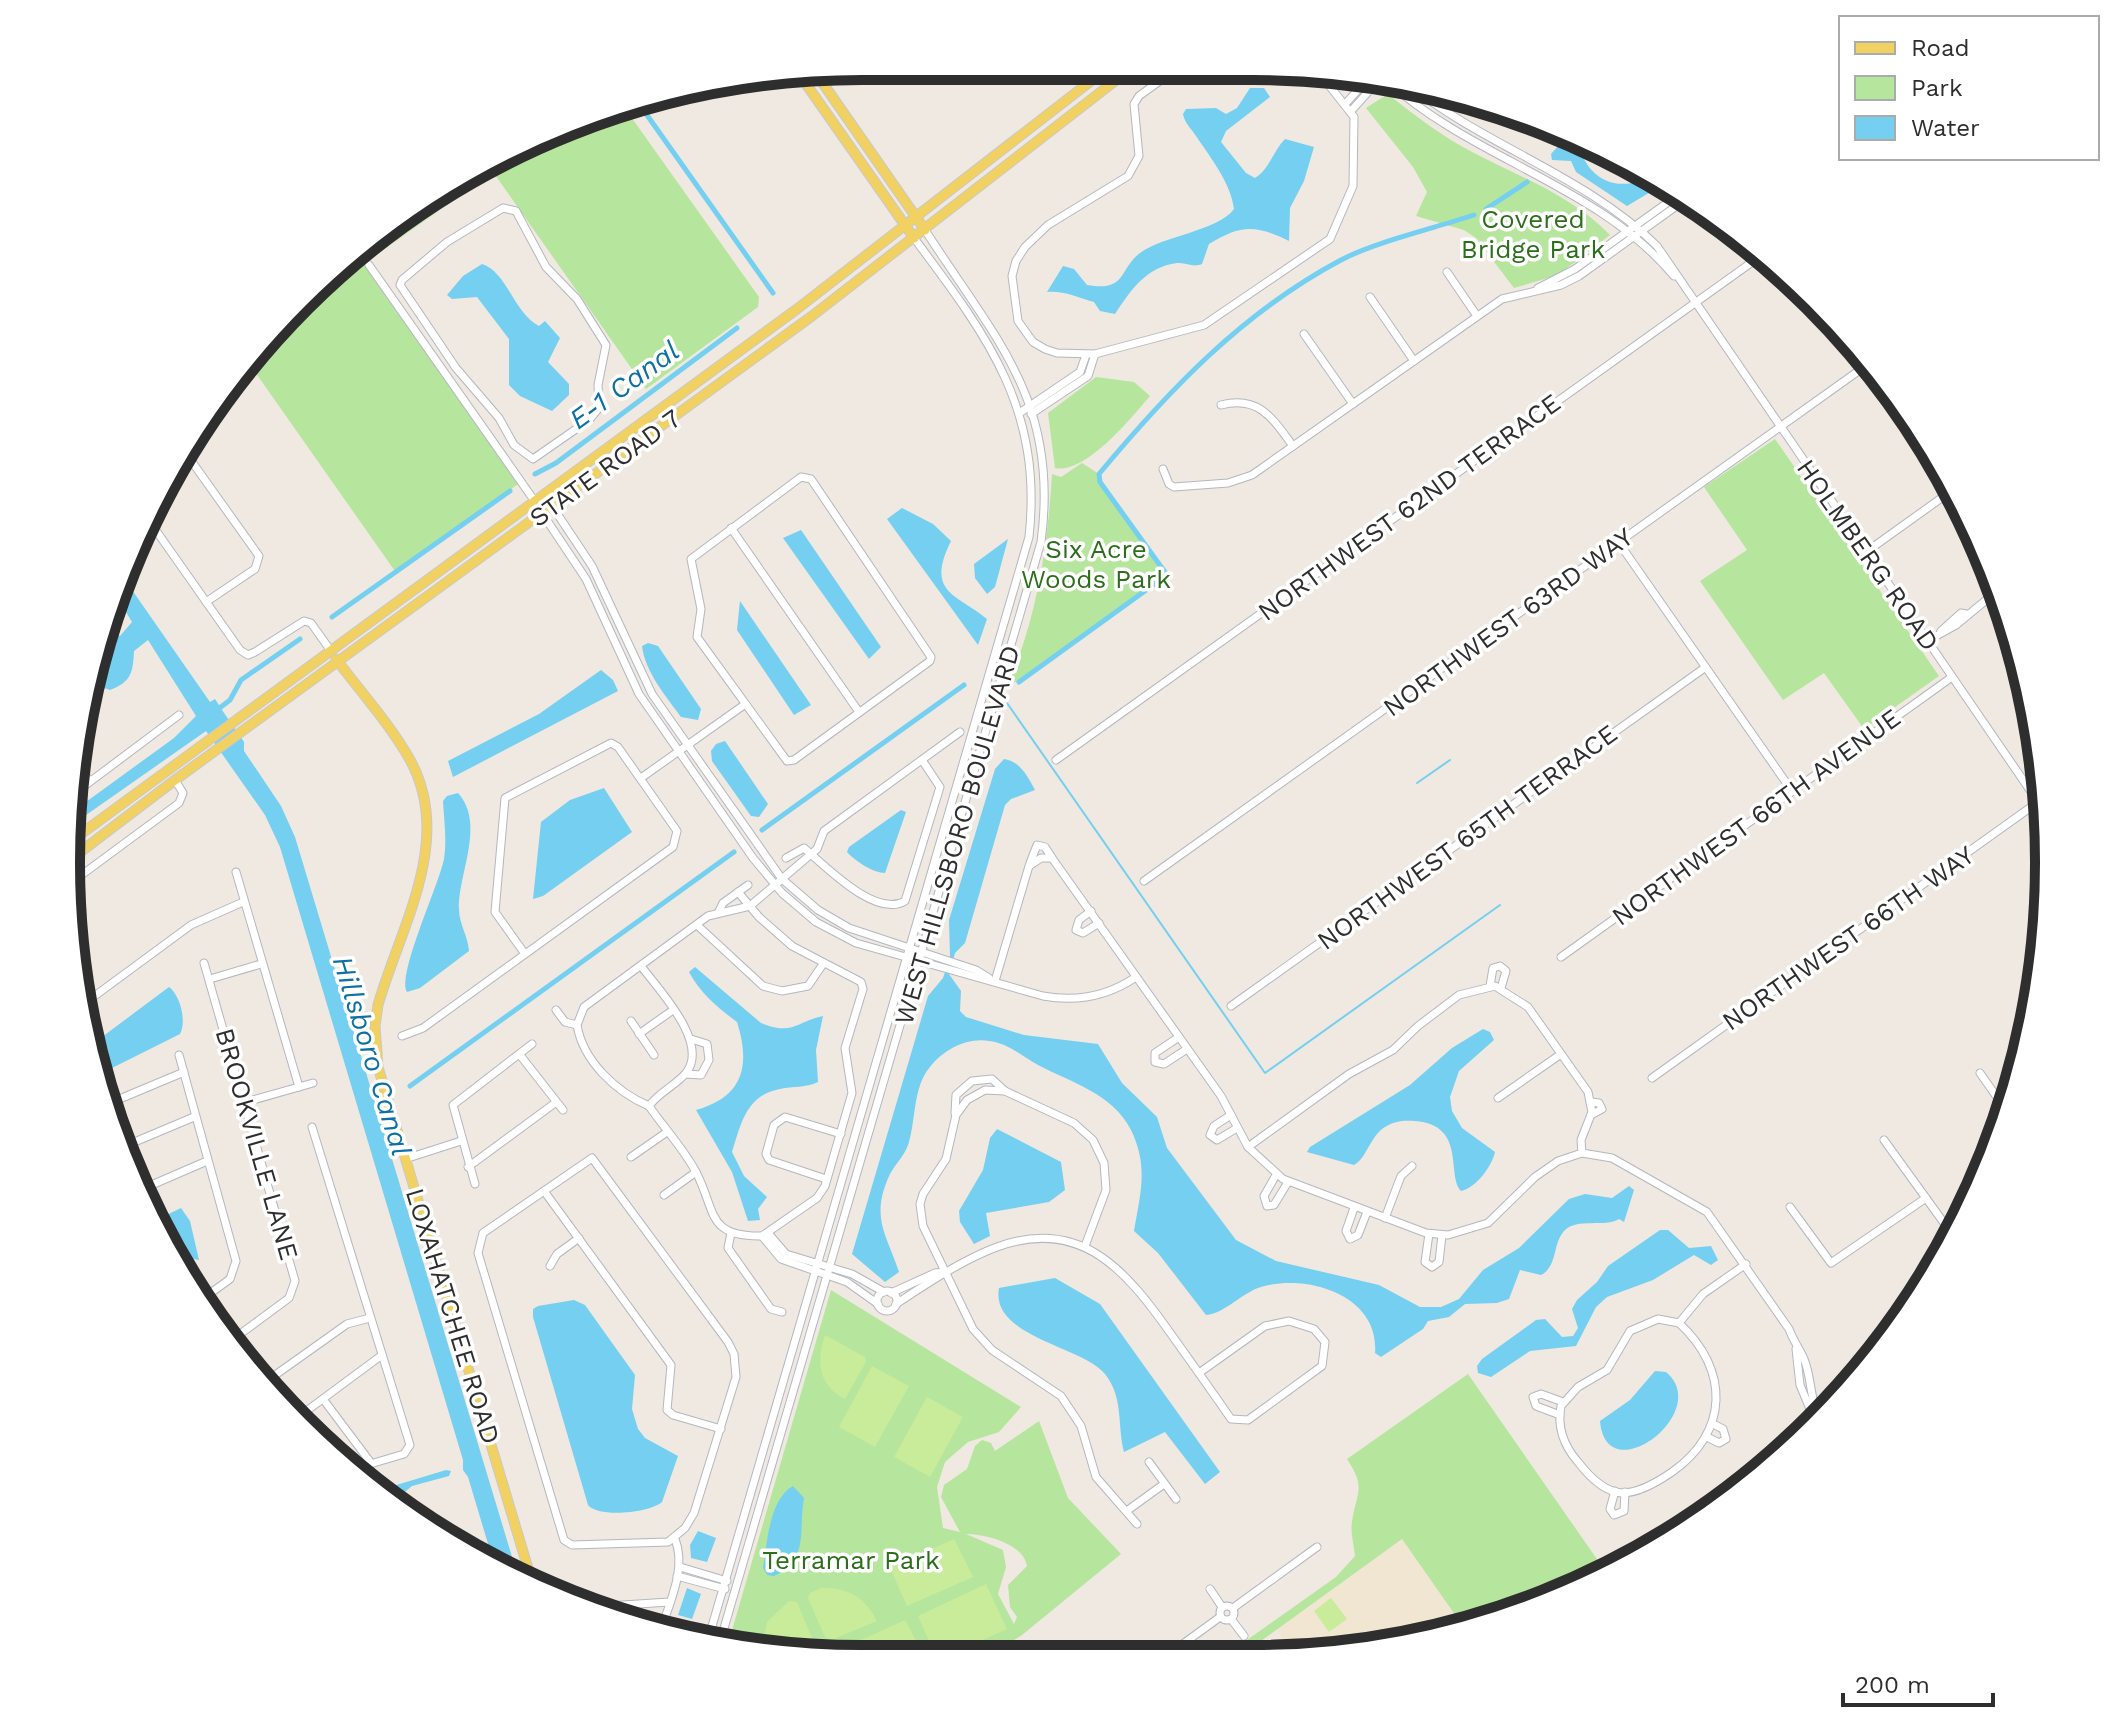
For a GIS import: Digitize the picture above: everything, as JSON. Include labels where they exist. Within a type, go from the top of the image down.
[{"type":"main road","name":"STATE ROAD 7","points":[[81,834],[728,360],[1093,80]]},
{"type":"main road","points":[[1104,80],[1105,88]]},
{"type":"main road","name":"STATE ROAD 7","points":[[80,852],[215,750],[711,391],[925,230],[1116,80]]},
{"type":"main road","name":"WEST HILLSBORO BOULEVARD","points":[[822,82],[925,230]]},
{"type":"main road","name":"WEST HILLSBORO BOULEVARD","points":[[805,83],[914,238]]},
{"type":"main road","points":[[1074,112],[1084,87]]},
{"type":"main road","points":[[711,391],[714,378],[728,360]]},
{"type":"main road","points":[[542,513],[545,502],[561,483]]},
{"type":"main road","points":[[517,531],[532,514],[536,503]]},
{"type":"main road","name":"LOXAHATCHEE ROAD","points":[[331,651],[408,758],[418,777],[428,820],[426,856],[420,880],[385,982],[375,1026],[378,1067],[528,1570]]},
{"type":"street","points":[[1161,80],[1139,96],[1134,104],[1139,156],[1128,176],[1048,225],[1025,247],[1016,261],[1012,276],[1015,306],[1025,333],[1052,352],[1090,355],[1204,325],[1330,239],[1353,186],[1354,125],[1348,107],[1329,84]]},
{"type":"street","points":[[1348,107],[1362,88]]},
{"type":"street","points":[[1348,107],[1368,89]]},
{"type":"street","name":"HOLMBERG ROAD","points":[[1406,95],[1449,128],[1557,185],[1635,231]]},
{"type":"street","name":"HOLMBERG ROAD","points":[[1431,101],[1453,117],[1556,173],[1635,231],[1671,263],[1695,303],[1927,641],[2030,784]]},
{"type":"street","points":[[1635,231],[1671,202]]},
{"type":"street","points":[[1163,469],[1169,484],[1174,487],[1241,480],[1502,299],[1538,288],[1575,269],[1676,205]]},
{"type":"street","points":[[508,208],[516,211],[524,221],[546,267],[577,299],[604,339],[607,350],[598,385],[599,408],[589,420],[538,457],[529,458],[520,452],[493,414],[478,398],[400,285],[447,242],[508,208]]},
{"type":"street","name":"WEST HILLSBORO BOULEVARD","points":[[723,1632],[1039,552],[1044,475],[1033,411],[1000,338],[925,230]]},
{"type":"street","name":"WEST HILLSBORO BOULEVARD","points":[[711,1630],[1026,556],[1033,490],[1021,412],[993,348],[914,238]]},
{"type":"street","name":"NORTHWEST 62ND TERRACE","points":[[1056,760],[1753,262]]},
{"type":"street","points":[[369,265],[536,503]]},
{"type":"street","points":[[1447,272],[1477,316]]},
{"type":"street","points":[[1370,297],[1414,361]]},
{"type":"street","points":[[1304,334],[1353,404]]},
{"type":"street","points":[[1021,412],[1033,411],[1092,369],[1090,355]]},
{"type":"street","name":"NORTHWEST 63RD WAY","points":[[1144,881],[1860,370]]},
{"type":"street","points":[[1221,405],[1244,401],[1261,407],[1293,446]]},
{"type":"street","points":[[481,425],[493,414]]},
{"type":"street","points":[[191,461],[259,556],[255,569],[206,602]]},
{"type":"street","points":[[805,478],[819,492],[931,657],[930,661],[794,760],[787,761],[697,637],[701,609],[691,559],[731,528],[805,478]]},
{"type":"street","points":[[1866,552],[1944,496]]},
{"type":"street","points":[[552,506],[592,566],[639,671],[687,746],[782,879],[833,920],[911,950],[921,958]]},
{"type":"street","points":[[542,513],[586,579],[631,679],[678,752],[774,885],[795,905],[832,931],[908,959],[921,958],[1043,996],[1066,998],[1111,992],[1136,977]]},
{"type":"street","points":[[731,528],[859,712]]},
{"type":"street","points":[[155,529],[240,650],[248,655],[304,621],[311,623],[331,651]]},
{"type":"street","points":[[1619,543],[1703,669],[1792,791]]},
{"type":"street","points":[[1927,641],[1956,625],[1988,598]]},
{"type":"street","name":"NORTHWEST 65TH TERRACE","points":[[1231,1006],[1703,669]]},
{"type":"street","name":"NORTHWEST 66TH AVENUE","points":[[1561,957],[1952,677]]},
{"type":"street","points":[[641,778],[744,705]]},
{"type":"street","points":[[85,785],[179,715]]},
{"type":"street","points":[[896,1304],[888,1293],[865,1279],[786,1254],[765,1235],[731,1233],[709,1213],[696,1172],[649,1106],[617,1090],[582,1042],[577,1025],[584,1007],[697,925],[718,913],[741,911],[750,906],[812,854],[824,831],[960,732]]},
{"type":"street","points":[[402,1036],[423,1028],[673,847],[677,831],[641,778],[611,743],[505,798],[495,912],[525,954]]},
{"type":"street","points":[[786,858],[800,848],[812,854],[830,874],[853,888],[879,901],[899,905],[905,901],[940,787],[922,760]]},
{"type":"street","points":[[85,775],[90,781]]},
{"type":"street","points":[[81,876],[179,803],[183,793],[175,780]]},
{"type":"street","name":"NORTHWEST 66TH WAY","points":[[1652,1078],[2033,807]]},
{"type":"street","points":[[995,981],[1029,866],[1037,845],[1045,847],[1179,1037],[1231,1115],[1248,1147],[1276,1175],[1354,1208],[1429,1234],[1442,1235],[1475,1229],[1488,1223],[1547,1167],[1582,1153],[1612,1158],[1698,1205],[1716,1222],[1789,1329],[1805,1366],[1804,1384],[1812,1410]]},
{"type":"street","points":[[1029,866],[1041,858],[1052,858]]},
{"type":"street","points":[[236,872],[299,1087]]},
{"type":"street","points":[[718,913],[723,903],[748,885]]},
{"type":"street","points":[[738,892],[774,931],[823,964],[856,977],[863,989],[845,1048],[852,1093],[826,1179],[817,1198],[765,1235]]},
{"type":"street","points":[[92,998],[191,925],[243,902]]},
{"type":"street","points":[[1091,911],[1076,923],[1076,930],[1085,933],[1099,923]]},
{"type":"street","points":[[697,925],[756,981],[774,990],[808,986],[823,964]]},
{"type":"street","name":"BROOKVILLE LANE","points":[[204,963],[246,1102],[250,1130],[295,1285],[286,1301],[239,1335]]},
{"type":"street","points":[[210,979],[261,964]]},
{"type":"street","points":[[641,966],[691,1039],[691,1061],[686,1074],[649,1106]]},
{"type":"street","points":[[1248,1147],[1349,1074],[1393,1050],[1418,1026],[1459,995],[1496,987],[1528,1007],[1591,1102],[1591,1115],[1581,1140],[1582,1153]]},
{"type":"street","points":[[556,1010],[565,1022],[577,1025]]},
{"type":"street","points":[[639,1034],[673,1010]]},
{"type":"street","points":[[631,1021],[654,1055]]},
{"type":"street","points":[[1179,1037],[1155,1053],[1155,1062],[1164,1064],[1187,1049]]},
{"type":"street","points":[[686,1074],[701,1075],[709,1060],[707,1044],[691,1039]]},
{"type":"street","points":[[475,1184],[453,1105],[532,1044]]},
{"type":"street","points":[[1498,1098],[1561,1054]]},
{"type":"street","points":[[179,1055],[236,1266],[230,1279],[210,1294]]},
{"type":"street","points":[[520,1055],[563,1110]]},
{"type":"street","points":[[118,1100],[184,1072]]},
{"type":"street","points":[[1980,1073],[1998,1098]]},
{"type":"street","points":[[956,1115],[954,1100],[964,1086],[984,1078],[997,1082],[1005,1091]]},
{"type":"street","points":[[246,1102],[313,1083]]},
{"type":"street","points":[[1085,1246],[1106,1190],[1104,1163],[1099,1150],[1074,1123],[1005,1091],[985,1090],[976,1094],[960,1107],[946,1159],[920,1204],[923,1226],[983,1341],[1061,1396],[1081,1426],[1096,1477],[1128,1510],[1137,1524]]},
{"type":"street","points":[[468,1167],[555,1103]]},
{"type":"street","points":[[1231,1115],[1214,1126],[1210,1135],[1217,1140],[1237,1128]]},
{"type":"street","points":[[133,1143],[194,1117]]},
{"type":"street","points":[[826,1179],[769,1160],[766,1154],[774,1125],[785,1117],[841,1134]]},
{"type":"street","points":[[312,1127],[410,1445],[404,1454],[364,1465]]},
{"type":"street","points":[[631,1157],[667,1132]]},
{"type":"street","points":[[1884,1140],[1946,1223]]},
{"type":"street","points":[[405,1159],[461,1141]]},
{"type":"street","points":[[592,1158],[734,1354],[736,1377],[721,1429],[694,1513],[675,1539],[655,1543],[567,1544],[483,1268],[479,1242],[483,1233],[544,1191],[592,1158]]},
{"type":"street","points":[[150,1185],[207,1161]]},
{"type":"street","points":[[1385,1218],[1401,1176],[1412,1166]]},
{"type":"street","points":[[664,1195],[696,1172]]},
{"type":"street","points":[[1276,1175],[1264,1196],[1267,1206],[1274,1205],[1288,1182]]},
{"type":"street","points":[[544,1191],[671,1365],[667,1410],[673,1415],[721,1429]]},
{"type":"street","points":[[1790,1207],[1831,1263],[1926,1198]]},
{"type":"street","points":[[1354,1208],[1346,1231],[1350,1239],[1358,1235],[1367,1212]]},
{"type":"street","points":[[731,1233],[728,1248],[771,1309],[782,1312]]},
{"type":"street","points":[[1429,1234],[1425,1262],[1432,1267],[1439,1262],[1442,1235]]},
{"type":"street","points":[[765,1235],[781,1259],[860,1288],[887,1311],[915,1288],[996,1248],[1026,1240],[1056,1240],[1085,1246],[1132,1280],[1231,1419],[1239,1422],[1248,1420],[1322,1366],[1326,1351],[1320,1334],[1289,1321],[1265,1326],[1199,1373]]},
{"type":"street","points":[[550,1266],[557,1254],[579,1238]]},
{"type":"street","points":[[1679,1323],[1703,1294],[1746,1264]]},
{"type":"street","points":[[878,1304],[888,1293],[915,1288]]},
{"type":"street","points":[[273,1377],[347,1324],[370,1318]]},
{"type":"street","points":[[1658,1319],[1679,1323],[1706,1358],[1713,1374],[1716,1389],[1710,1430],[1694,1455],[1667,1476],[1620,1492],[1594,1479],[1576,1460],[1561,1433],[1562,1404],[1578,1387],[1607,1370],[1624,1340],[1638,1325],[1658,1319]]},
{"type":"street","points":[[1796,1349],[1796,1368],[1814,1407]]},
{"type":"street","points":[[305,1412],[382,1355]]},
{"type":"street","points":[[1796,1368],[1805,1366]]},
{"type":"street","points":[[1560,1415],[1536,1406],[1533,1397],[1541,1394],[1562,1404]]},
{"type":"street","points":[[323,1399],[371,1463]]},
{"type":"street","points":[[1149,1462],[1176,1499]]},
{"type":"street","points":[[1128,1510],[1164,1484]]},
{"type":"street","points":[[664,1619],[680,1567],[681,1553],[675,1539]]},
{"type":"street","points":[[1222,1607],[1233,1608],[1317,1547]]},
{"type":"street","points":[[680,1567],[736,1587]]},
{"type":"street","points":[[677,1576],[725,1584]]},
{"type":"street","points":[[1182,1645],[1220,1617],[1222,1607],[1210,1589]]},
{"type":"street","points":[[618,1605],[669,1602]]},
{"type":"street","points":[[1231,1619],[1233,1608]]},
{"type":"street","points":[[1220,1617],[1231,1619],[1244,1636]]},
{"type":"shaded area","points":[[1402,1539],[1457,1617],[1405,1630],[1304,1643],[1287,1644],[1277,1630]]},
{"type":"green space","name":"Covered Bridge Park","points":[[1388,94],[1451,140],[1579,209],[1610,235],[1558,275],[1514,288],[1476,238],[1464,230],[1416,216],[1427,192],[1413,167],[1366,108]]},
{"type":"green space","points":[[630,116],[759,297],[758,307],[646,389],[494,173],[563,140]]},
{"type":"green space","points":[[486,177],[365,263],[518,484],[397,574],[254,371],[309,309],[347,274],[428,212]]},
{"type":"green space","points":[[1096,377],[1134,382],[1150,396],[1120,430],[1093,454],[1067,468],[1055,468],[1048,413]]},
{"type":"green space","points":[[1775,439],[1939,676],[1864,729],[1824,673],[1783,700],[1700,581],[1747,550],[1704,487]]},
{"type":"green space","name":"Six Acre Woods Park","points":[[1082,463],[1099,474],[1100,482],[1167,575],[1019,682],[1009,682],[1027,632],[1040,580],[1052,474],[1061,477]]},
{"type":"green space","name":"Terramar Park","points":[[831,1290],[1021,1407],[999,1432],[968,1442],[945,1462],[937,1487],[943,1528],[960,1532],[941,1497],[944,1485],[967,1469],[975,1446],[982,1440],[991,1443],[995,1451],[1039,1421],[1068,1498],[1121,1554],[1007,1645],[862,1645],[811,1643],[731,1633]],"holes":[[[966,1534],[992,1538],[1018,1551],[1027,1566],[1008,1585],[1010,1607],[1017,1617],[1014,1624],[998,1594],[1006,1567],[1003,1550]]]},
{"type":"green space","points":[[825,1335],[865,1357],[866,1362],[845,1399],[824,1380],[820,1363]]},
{"type":"green space","points":[[872,1366],[909,1386],[875,1447],[839,1427]]},
{"type":"green space","points":[[1468,1374],[1600,1563],[1552,1585],[1457,1617],[1402,1539],[1256,1645],[1240,1645],[1336,1577],[1355,1556],[1352,1526],[1358,1484],[1347,1459]]},
{"type":"green space","points":[[927,1397],[963,1417],[930,1477],[894,1457]]},
{"type":"green space","points":[[954,1539],[973,1577],[907,1606],[890,1568]]},
{"type":"green space","points":[[986,1584],[1007,1629],[971,1645],[931,1645],[918,1616]]},
{"type":"green space","points":[[821,1588],[839,1589],[854,1595],[867,1606],[877,1621],[831,1640],[825,1637],[808,1598],[810,1593]]},
{"type":"green space","points":[[1331,1598],[1347,1619],[1329,1632],[1314,1611]]},
{"type":"green space","points":[[789,1601],[797,1602],[814,1643],[764,1638],[767,1622]]},
{"type":"green space","points":[[905,1620],[919,1645],[862,1645],[851,1645]]},
{"type":"water","points":[[1250,88],[1264,88],[1270,97],[1226,131],[1221,142],[1246,173],[1255,178],[1260,175],[1285,139],[1314,147],[1304,181],[1290,208],[1289,241],[1257,229],[1230,233],[1209,244],[1202,264],[1177,263],[1156,269],[1133,288],[1115,314],[1100,311],[1094,302],[1082,298],[1047,292],[1063,266],[1074,269],[1087,285],[1116,282],[1140,253],[1216,223],[1234,209],[1224,180],[1183,114],[1186,109],[1216,108],[1226,114],[1237,108]]},
{"type":"water","points":[[1560,144],[1581,153],[1593,172],[1602,179],[1624,184],[1638,182],[1653,191],[1627,206],[1576,172],[1571,161],[1552,160],[1551,154]]},
{"type":"water","points":[[482,264],[498,275],[530,320],[539,326],[545,321],[560,338],[548,362],[569,384],[569,395],[552,411],[520,396],[509,385],[509,339],[477,297],[452,299],[447,295],[463,276]]},
{"type":"water","points":[[902,508],[933,524],[951,541],[941,572],[943,582],[956,597],[987,619],[978,645],[887,519]]},
{"type":"water","points":[[801,530],[881,647],[869,659],[783,538]]},
{"type":"water","points":[[1008,539],[995,587],[987,594],[975,578],[974,564]]},
{"type":"water","name":"Hillsboro Canal","points":[[131,588],[210,702],[215,699],[244,742],[244,751],[281,806],[295,837],[514,1563],[490,1550],[468,1477],[463,1470],[463,1460],[280,847],[265,815],[206,731],[82,818],[83,804],[174,738],[196,716],[148,640],[134,651],[132,671],[127,680],[110,690],[101,687],[115,634],[120,636],[132,622],[123,608]]},
{"type":"water","points":[[740,601],[811,705],[794,715],[737,630]]},
{"type":"water","points":[[648,643],[658,646],[701,709],[698,720],[681,717],[657,683],[644,656],[642,646]]},
{"type":"water","points":[[601,670],[613,680],[618,691],[453,777],[448,761],[539,714]]},
{"type":"water","points":[[725,741],[768,804],[759,817],[751,816],[712,761],[711,751],[716,744]]},
{"type":"water","points":[[1004,759],[1019,766],[1035,790],[1011,799],[1005,805],[965,943],[955,953],[949,974],[961,991],[960,1011],[966,1017],[1024,1035],[1098,1044],[1122,1083],[1157,1117],[1167,1148],[1236,1240],[1276,1261],[1379,1285],[1420,1307],[1441,1307],[1459,1299],[1483,1270],[1519,1248],[1569,1199],[1585,1194],[1612,1198],[1629,1186],[1634,1190],[1624,1222],[1619,1219],[1570,1227],[1560,1237],[1553,1261],[1546,1271],[1541,1275],[1520,1270],[1509,1299],[1497,1303],[1465,1304],[1449,1317],[1428,1321],[1423,1329],[1381,1357],[1375,1353],[1373,1333],[1366,1317],[1354,1303],[1338,1293],[1319,1287],[1280,1283],[1261,1287],[1220,1311],[1206,1315],[1158,1253],[1134,1231],[1140,1193],[1140,1156],[1137,1143],[1123,1117],[1090,1090],[1009,1047],[981,1040],[956,1046],[942,1055],[930,1067],[921,1084],[908,1146],[890,1174],[881,1202],[882,1224],[899,1272],[885,1282],[852,1254],[928,996],[943,978],[950,957],[949,920],[995,769]]},
{"type":"water","points":[[604,788],[632,832],[543,896],[533,899],[541,822],[570,800]]},
{"type":"water","points":[[458,793],[470,819],[469,850],[459,909],[469,951],[420,988],[407,992],[408,967],[413,949],[444,859],[443,801],[447,796]]},
{"type":"water","points":[[901,810],[906,812],[885,873],[864,866],[847,852],[849,847]]},
{"type":"water","points":[[695,967],[761,1023],[788,1028],[823,1016],[816,1050],[818,1082],[780,1089],[759,1097],[747,1112],[732,1152],[744,1176],[767,1197],[758,1209],[760,1220],[748,1221],[732,1172],[696,1110],[724,1097],[733,1088],[743,1066],[743,1052],[737,1022],[699,987],[689,972]]},
{"type":"water","points":[[169,987],[176,996],[183,1022],[180,1034],[108,1070],[102,1037]]},
{"type":"water","points":[[1483,1029],[1490,1032],[1494,1040],[1459,1071],[1450,1097],[1452,1111],[1462,1128],[1495,1152],[1487,1170],[1472,1186],[1461,1191],[1448,1141],[1442,1131],[1431,1124],[1415,1121],[1392,1123],[1380,1131],[1354,1165],[1307,1152],[1310,1147],[1410,1085],[1452,1048]]},
{"type":"water","points":[[997,1129],[1061,1162],[1065,1190],[1049,1202],[986,1213],[990,1236],[974,1244],[960,1222],[959,1211],[983,1170],[990,1138]]},
{"type":"water","points":[[181,1208],[190,1221],[199,1260],[194,1259],[191,1263],[165,1216]]},
{"type":"water","points":[[1660,1230],[1668,1230],[1689,1248],[1711,1246],[1718,1260],[1711,1265],[1694,1255],[1653,1280],[1607,1297],[1596,1307],[1576,1346],[1530,1351],[1491,1377],[1478,1373],[1477,1366],[1482,1359],[1536,1320],[1545,1319],[1562,1337],[1573,1336],[1578,1328],[1572,1309],[1577,1300],[1597,1282],[1608,1266]]},
{"type":"water","points":[[1055,1278],[1100,1304],[1220,1472],[1205,1484],[1165,1432],[1124,1452],[1118,1402],[1105,1374],[1093,1364],[1023,1329],[1009,1318],[1000,1305],[999,1288]]},
{"type":"water","points":[[574,1300],[585,1305],[635,1375],[632,1409],[638,1429],[645,1438],[678,1456],[662,1502],[656,1506],[613,1513],[602,1512],[588,1505],[533,1317],[533,1309],[538,1306]]},
{"type":"water","points":[[1655,1371],[1666,1372],[1677,1389],[1677,1407],[1668,1424],[1653,1438],[1636,1448],[1620,1449],[1607,1441],[1600,1421],[1630,1400]]},
{"type":"water","points":[[451,1471],[449,1476],[412,1486],[402,1494],[391,1487]]},
{"type":"water","points":[[793,1486],[804,1498],[798,1552],[785,1569],[774,1576],[767,1575],[763,1568],[770,1523],[779,1501]]},
{"type":"water","points":[[698,1531],[716,1538],[707,1562],[691,1558],[690,1545]]},
{"type":"water","points":[[687,1588],[701,1594],[692,1619],[678,1615]]},
{"type":"waterway","points":[[645,112],[773,293]]},
{"type":"waterway","points":[[1486,209],[1527,182]]},
{"type":"waterway","points":[[1019,682],[1167,575],[1100,482],[1099,474],[1180,383],[1240,328],[1305,281],[1341,260],[1388,241],[1474,215]]},
{"type":"waterway","name":"E-1 Canal","points":[[535,474],[556,463],[737,328]]},
{"type":"waterway","name":"E-1 Canal","points":[[332,617],[510,491]]},
{"type":"waterway","name":"E-1 Canal","points":[[217,710],[230,700],[241,680],[300,639]]},
{"type":"waterway","points":[[762,830],[964,685]]},
{"type":"waterway","points":[[1007,703],[1265,1073],[1500,905]]},
{"type":"waterway","points":[[1417,783],[1450,760]]},
{"type":"waterway","points":[[410,1086],[734,852]]}]
